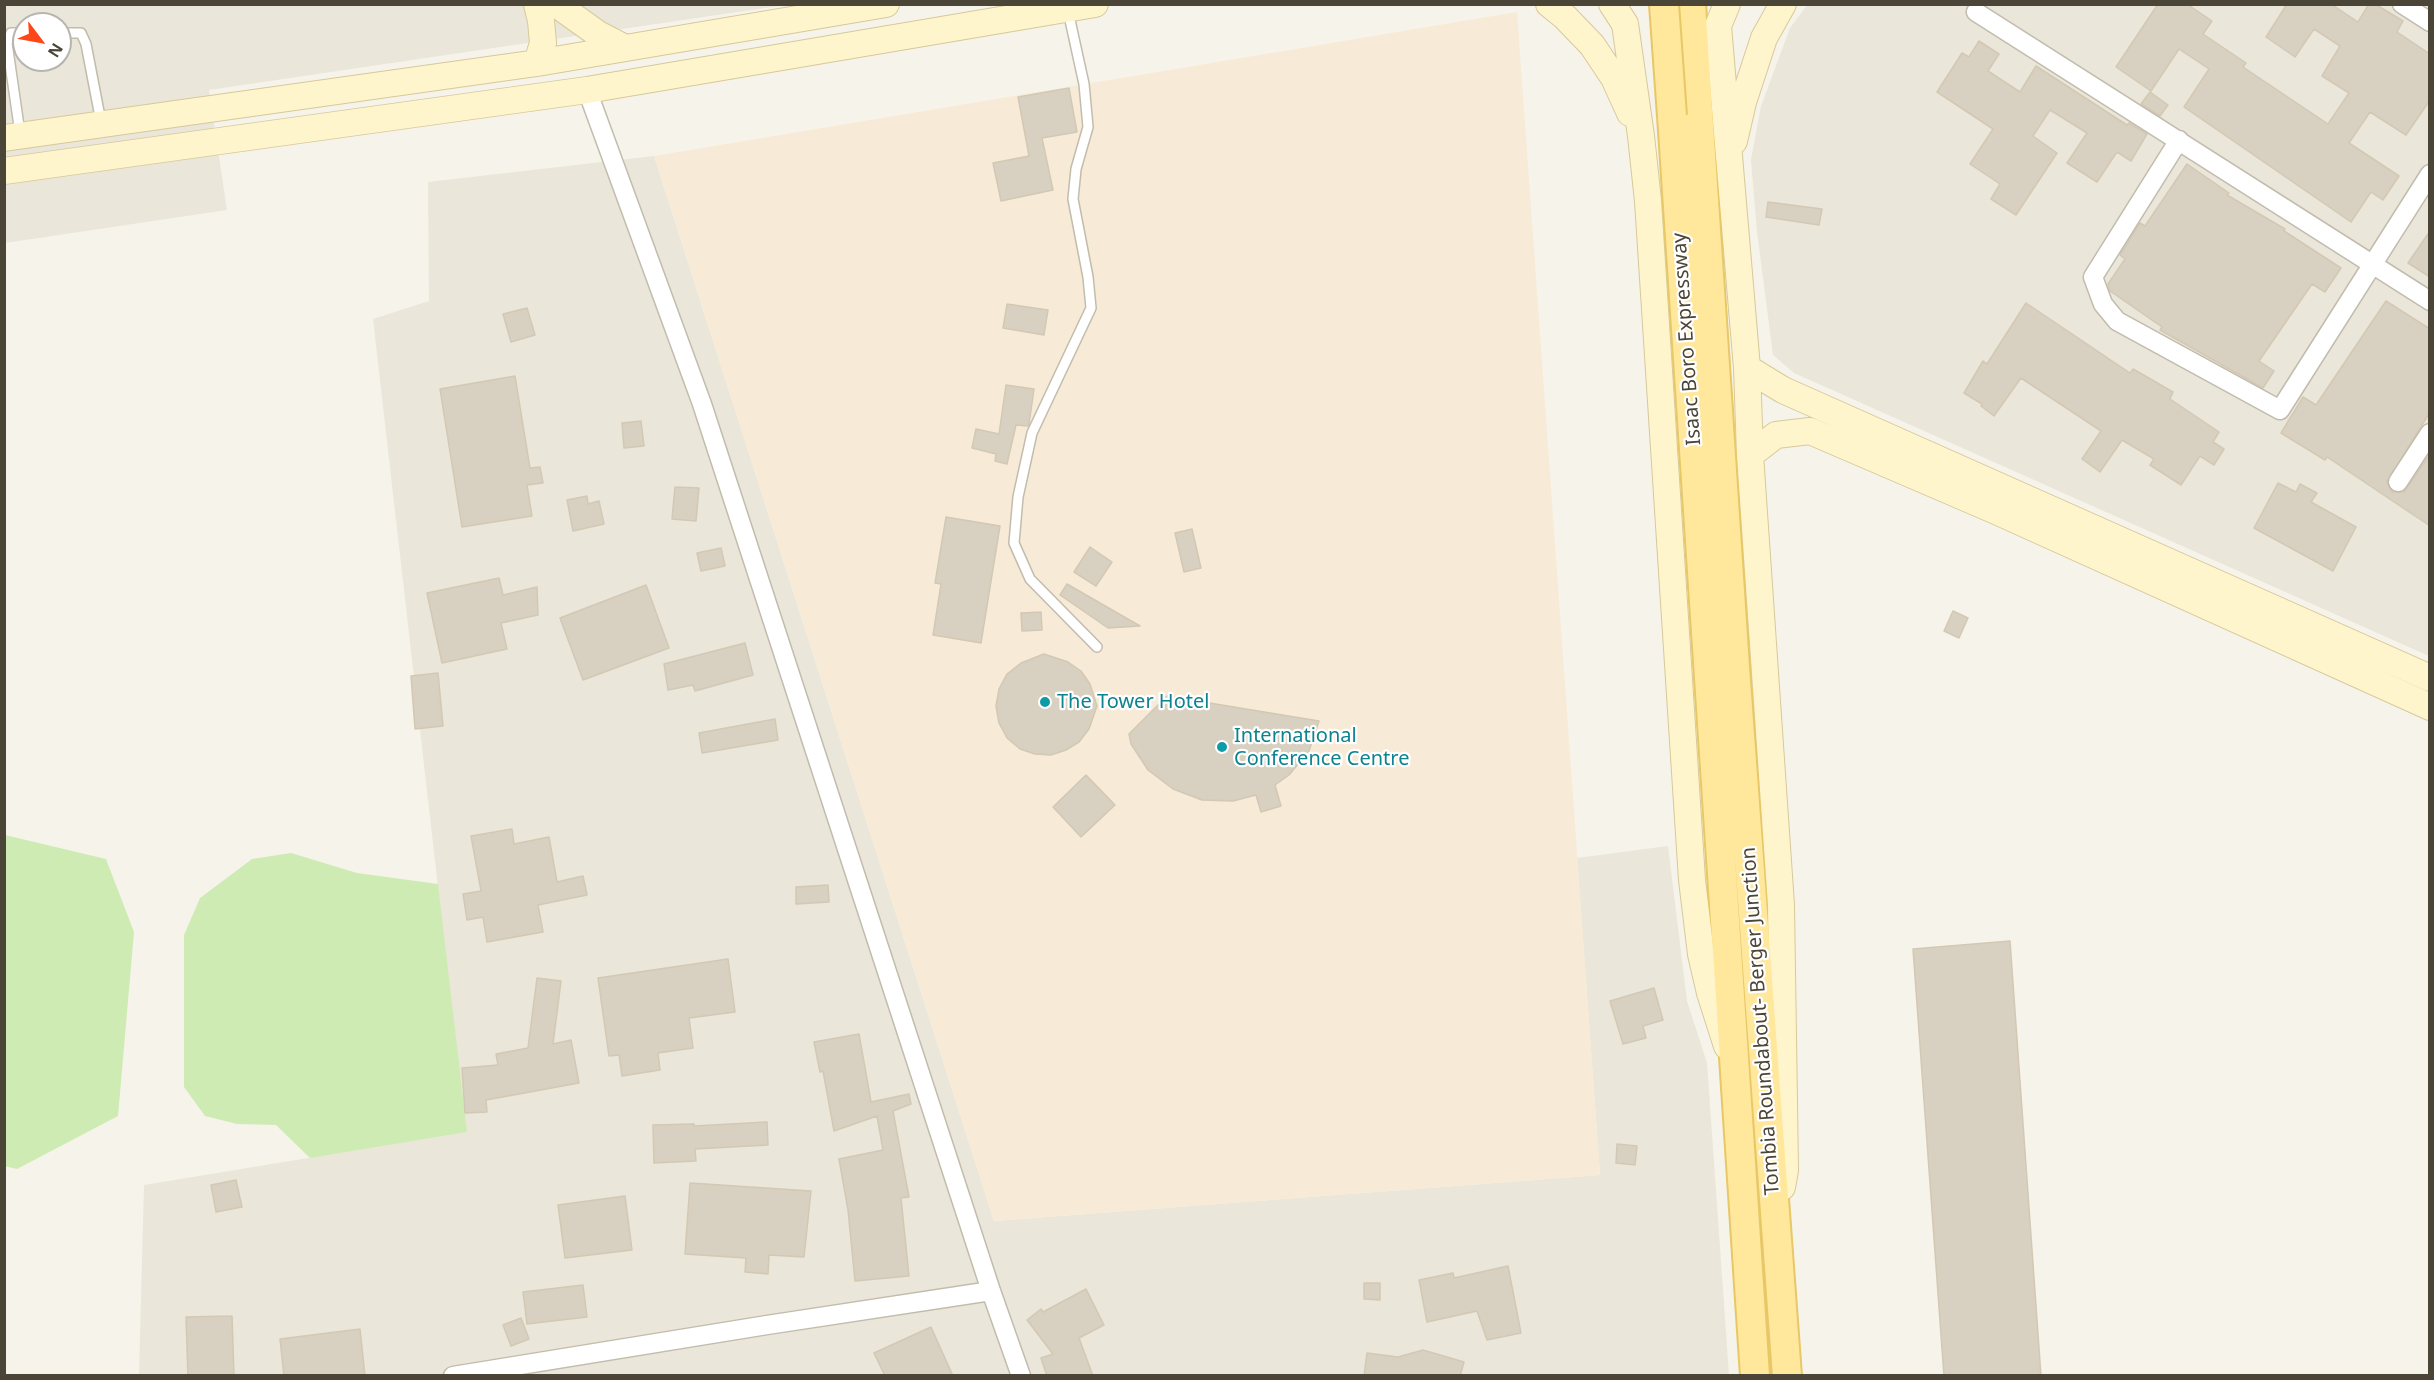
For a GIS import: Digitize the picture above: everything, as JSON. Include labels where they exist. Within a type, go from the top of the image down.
[{"type":"main road","points":[[537,4],[542,21],[543,43],[537,63]]},
{"type":"main road","points":[[556,4],[598,34],[625,48]]},
{"type":"main road","points":[[12,137],[537,63],[886,4]]},
{"type":"main road","points":[[4,171],[587,90],[1095,4]]},
{"type":"main road","points":[[1549,4],[1592,45],[1614,78],[1641,136]]},
{"type":"main road","points":[[1612,4],[1625,24],[1648,201],[1692,880],[1701,954],[1710,993],[1734,1070]]},
{"type":"main road","points":[[1664,4],[1675,4]]},
{"type":"main road","name":"Isaac Boro Expressway","points":[[1664,4],[1686,114],[1735,667]]},
{"type":"main road","name":"Isaac Boro Expressway","points":[[1691,4],[1686,114],[1708,674]]},
{"type":"main road","points":[[1727,4],[1718,26],[1747,368],[1750,455],[1781,905],[1785,1170],[1775,1216]]},
{"type":"main road","points":[[1729,168],[1743,102],[1764,38],[1783,4]]},
{"type":"main road","points":[[1747,368],[1783,390],[2430,678]]},
{"type":"main road","points":[[1750,455],[1776,435],[1810,431],[2007,515],[2430,707]]},
{"type":"main road","name":"Tombia Roundabout- Berger Junction","points":[[1735,667],[1787,1376]]},
{"type":"main road","name":"Tombia Roundabout- Berger Junction","points":[[1708,674],[1755,1376]]},
{"type":"street","points":[[2403,4],[2430,22]]},
{"type":"street","points":[[1976,12],[2430,301]]},
{"type":"street","points":[[587,90],[702,404],[991,1291],[1021,1376]]},
{"type":"street","points":[[2179,140],[2093,277],[2103,304],[2116,321],[2280,410],[2430,174]]},
{"type":"street","points":[[2398,482],[2430,434]]},
{"type":"street","points":[[453,1376],[767,1324],[991,1291]]},
{"type":"lane","points":[[1067,9],[1084,84],[1088,127],[1076,169],[1073,199],[1088,277],[1091,309],[1032,433],[1018,497],[1014,543],[1030,579],[1097,647]]},
{"type":"lane","points":[[12,33],[7,43],[12,137]]},
{"type":"lane","points":[[72,33],[81,33],[86,44],[101,124]]},
{"type":"shaded area","points":[[5,5],[785,5],[209,90],[227,210],[5,243]]},
{"type":"shaded area","points":[[1807,5],[2429,5],[2429,656],[1794,373],[1773,355],[1757,232],[1751,160],[1761,106],[1790,28]]},
{"type":"shaded area","points":[[1517,12],[1600,1175],[994,1221],[654,156]]},
{"type":"shaded area","points":[[654,156],[994,1221],[1600,1175],[1577,858],[1668,846],[1687,1001],[1707,1063],[1729,1375],[139,1376],[144,1185],[466,1132],[373,319],[429,301],[428,182]]},
{"type":"green space","points":[[5,835],[106,859],[134,932],[118,1116],[17,1169],[4,1166]]},
{"type":"green space","points":[[291,853],[357,873],[438,884],[467,1132],[310,1158],[276,1125],[237,1124],[205,1116],[184,1087],[184,935],[200,898],[252,859]]},
{"type":"building","points":[[2158,4],[2187,4],[2212,21],[2203,34],[2246,63],[2243,67],[2328,124],[2349,93],[2322,76],[2340,46],[2314,29],[2295,57],[2266,37],[2287,4],[2331,4],[2358,22],[2369,4],[2375,4],[2403,21],[2397,32],[2430,54],[2430,100],[2406,135],[2370,112],[2349,143],[2399,176],[2383,200],[2371,192],[2351,222],[2184,107],[2209,69],[2179,49],[2151,91],[2116,67]]},
{"type":"building","points":[[1979,41],[1999,54],[1988,71],[2020,92],[2036,66],[2127,125],[2129,123],[2147,134],[2131,161],[2117,152],[2097,182],[2067,163],[2087,133],[2050,110],[2033,136],[2057,153],[2016,215],[1991,199],[2000,184],[1970,164],[1993,129],[1937,92],[1962,53],[1969,57]]},
{"type":"building","points":[[1069,88],[1077,132],[1042,138],[1053,190],[1001,201],[993,163],[1029,156],[1018,97]]},
{"type":"building","points":[[2150,92],[2168,105],[2160,116],[2141,104]]},
{"type":"building","points":[[2187,164],[2229,193],[2227,195],[2285,229],[2284,231],[2341,268],[2325,292],[2312,284],[2259,361],[2274,371],[2263,388],[2160,330],[2162,327],[2110,291],[2108,284],[2125,259],[2120,255],[2140,223],[2145,226]]},
{"type":"building","points":[[1768,202],[1822,209],[1819,225],[1766,217]]},
{"type":"building","points":[[2430,231],[2430,277],[2408,263]]},
{"type":"building","points":[[2386,301],[2430,329],[2430,412],[2387,482],[2392,492],[2404,492],[2430,454],[2430,526],[2327,457],[2325,460],[2281,433],[2303,397],[2316,405]]},
{"type":"building","points":[[2026,303],[2130,373],[2133,369],[2173,392],[2170,399],[2219,432],[2213,442],[2224,449],[2214,465],[2200,456],[2181,485],[2150,465],[2154,459],[2122,440],[2100,472],[2082,459],[2101,431],[2021,378],[1994,416],[1981,406],[1982,404],[1964,393],[1983,361],[1987,364]]},
{"type":"building","points":[[1007,304],[1048,310],[1044,335],[1003,328]]},
{"type":"building","points":[[527,308],[535,335],[511,342],[503,314]]},
{"type":"building","points":[[515,376],[530,468],[540,467],[543,483],[527,485],[532,516],[462,527],[440,389]]},
{"type":"building","points":[[1006,385],[1034,389],[1029,424],[1028,426],[1016,425],[1007,464],[995,461],[996,454],[972,448],[976,429],[999,434]]},
{"type":"building","points":[[641,421],[644,446],[624,448],[622,423]]},
{"type":"building","points":[[2278,483],[2296,492],[2300,484],[2317,493],[2311,502],[2356,527],[2333,571],[2254,528]]},
{"type":"building","points":[[675,487],[699,488],[696,521],[672,519]]},
{"type":"building","points":[[587,496],[588,504],[599,501],[604,524],[573,531],[567,500]]},
{"type":"building","points":[[946,517],[1000,526],[981,643],[933,635],[941,584],[935,583]]},
{"type":"building","points":[[1192,529],[1201,568],[1184,572],[1175,533]]},
{"type":"building","points":[[1090,547],[1112,562],[1096,586],[1074,572]]},
{"type":"building","points":[[721,548],[725,566],[701,571],[697,553]]},
{"type":"building","points":[[499,578],[503,595],[537,587],[538,615],[501,623],[507,649],[442,663],[427,593]]},
{"type":"building","points":[[1067,584],[1140,626],[1108,628],[1060,595]]},
{"type":"building","points":[[646,585],[669,648],[583,680],[560,618]]},
{"type":"building","points":[[1953,611],[1968,618],[1959,638],[1944,631]]},
{"type":"building","points":[[1041,612],[1042,630],[1022,631],[1021,613]]},
{"type":"building","points":[[745,643],[753,675],[695,691],[693,685],[668,690],[664,664]]},
{"type":"building","name":"The Tower Hotel","points":[[1044,654],[1068,662],[1081,671],[1090,684],[1097,706],[1089,729],[1079,742],[1051,755],[1035,754],[1020,749],[1007,738],[999,723],[996,706],[999,689],[1007,674],[1021,663]]},
{"type":"building","points":[[438,673],[443,726],[415,729],[411,676]]},
{"type":"building","name":"International Conference Centre","points":[[1167,696],[1319,721],[1309,751],[1289,775],[1275,785],[1281,806],[1261,812],[1256,795],[1233,801],[1202,800],[1173,789],[1148,770],[1131,744],[1129,734]]},
{"type":"building","points":[[775,719],[778,740],[702,753],[699,733]]},
{"type":"building","points":[[1086,775],[1115,805],[1081,837],[1053,807]]},
{"type":"building","points":[[512,829],[514,844],[549,837],[557,882],[583,876],[587,895],[538,905],[543,932],[487,942],[483,917],[467,920],[463,894],[481,891],[471,836]]},
{"type":"building","points":[[828,885],[829,902],[796,904],[796,887]]},
{"type":"building","points":[[2010,941],[2041,1376],[1944,1376],[1913,949]]},
{"type":"building","points":[[728,959],[735,1012],[689,1018],[693,1048],[658,1053],[660,1070],[622,1076],[619,1055],[609,1056],[598,978]]},
{"type":"building","points":[[537,978],[561,981],[553,1044],[571,1040],[579,1083],[486,1100],[487,1112],[465,1113],[462,1068],[498,1065],[496,1054],[528,1048]]},
{"type":"building","points":[[1654,988],[1663,1020],[1643,1026],[1646,1038],[1623,1044],[1610,1001]]},
{"type":"building","points":[[859,1034],[871,1102],[909,1094],[911,1104],[893,1111],[909,1197],[901,1198],[909,1276],[855,1281],[848,1210],[839,1159],[883,1150],[877,1116],[834,1131],[823,1071],[820,1072],[814,1042]]},
{"type":"building","points":[[767,1122],[768,1145],[695,1149],[696,1161],[654,1163],[653,1125],[694,1124],[694,1126]]},
{"type":"building","points":[[1617,1144],[1637,1146],[1635,1165],[1616,1163]]},
{"type":"building","points":[[236,1180],[242,1207],[216,1212],[211,1185]]},
{"type":"building","points":[[690,1183],[811,1191],[804,1257],[769,1255],[768,1274],[745,1272],[746,1258],[685,1254]]},
{"type":"building","points":[[625,1196],[632,1250],[565,1258],[558,1205]]},
{"type":"building","points":[[1508,1266],[1521,1333],[1487,1340],[1477,1311],[1427,1322],[1419,1280],[1453,1273],[1454,1278]]},
{"type":"building","points":[[1364,1283],[1380,1283],[1380,1300],[1364,1299]]},
{"type":"building","points":[[583,1285],[587,1317],[527,1324],[523,1292]]},
{"type":"building","points":[[1086,1289],[1104,1325],[1079,1338],[1093,1376],[1047,1376],[1041,1358],[1053,1354],[1027,1320],[1041,1309],[1043,1312]]},
{"type":"building","points":[[232,1316],[234,1376],[188,1376],[186,1317]]},
{"type":"building","points":[[521,1318],[529,1339],[511,1346],[503,1325]]},
{"type":"building","points":[[931,1327],[953,1376],[885,1376],[874,1353]]},
{"type":"building","points":[[360,1329],[365,1376],[284,1376],[280,1339]]},
{"type":"building","points":[[1423,1350],[1464,1362],[1460,1376],[1364,1376],[1367,1353],[1398,1357]]},
{"type":"place","name":"The Tower Hotel","points":[[1045,702]]},
{"type":"place","name":"International Conference Centre","points":[[1222,747]]}]
